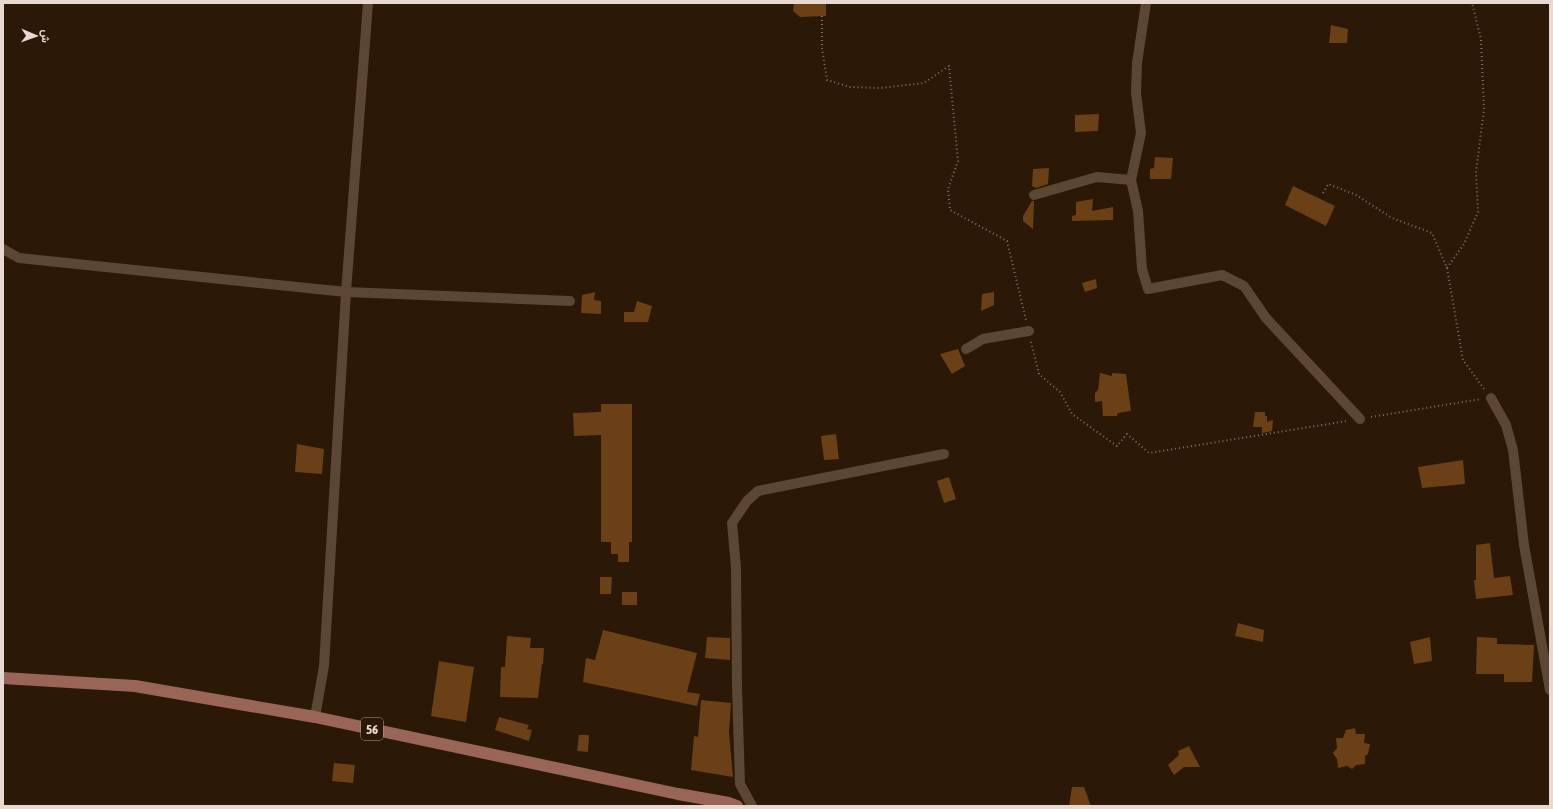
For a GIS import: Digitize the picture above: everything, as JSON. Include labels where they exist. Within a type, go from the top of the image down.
[{"type":"main road","name":"56","points":[[3,678],[135,686],[315,717],[678,794],[729,803],[737,806]]},
{"type":"street","points":[[315,717],[324,666],[346,292],[368,3]]},
{"type":"street","points":[[1146,3],[1137,63],[1136,93],[1141,133],[1131,180],[1138,211],[1142,269],[1148,288],[1222,275],[1244,286],[1266,318],[1360,419]]},
{"type":"street","points":[[1034,195],[1097,177],[1131,180]]},
{"type":"street","points":[[3,249],[20,258],[346,292],[570,301]]},
{"type":"street","points":[[966,349],[983,339],[1029,331]]},
{"type":"street","points":[[1491,398],[1506,425],[1513,450],[1524,545],[1550,690]]},
{"type":"street","points":[[752,806],[740,784],[737,687],[736,568],[732,523],[747,501],[758,491],[944,454]]},
{"type":"path","points":[[1447,268],[1464,244],[1478,212],[1476,172],[1484,109],[1481,40],[1472,3]]},
{"type":"path","points":[[822,16],[822,48],[827,80],[850,87],[873,87],[924,83],[949,66],[958,162],[948,189],[950,210],[1007,241],[1039,374],[1060,392],[1072,414],[1117,446],[1127,434],[1149,453],[1491,398],[1464,360],[1447,268],[1432,233],[1392,218],[1356,195],[1328,184],[1323,193]]},
{"type":"building","points":[[794,3],[826,3],[826,16],[800,17],[793,11]]},
{"type":"building","points":[[1331,25],[1348,29],[1347,43],[1329,43]]},
{"type":"building","points":[[1099,114],[1098,131],[1075,132],[1075,115]]},
{"type":"building","points":[[1155,157],[1173,158],[1171,179],[1150,179],[1150,169],[1154,168]]},
{"type":"building","points":[[1049,168],[1048,184],[1036,188],[1032,186],[1033,169]]},
{"type":"building","points":[[1293,186],[1335,206],[1326,226],[1285,205]]},
{"type":"building","points":[[1093,199],[1092,211],[1113,207],[1113,220],[1072,221],[1072,216],[1076,215],[1076,202]]},
{"type":"building","points":[[1032,201],[1034,201],[1033,229],[1023,221],[1023,216]]},
{"type":"building","points":[[1096,279],[1097,288],[1085,292],[1082,283]]},
{"type":"building","points":[[595,292],[594,300],[601,301],[601,314],[581,313],[582,295]]},
{"type":"building","points":[[994,292],[994,305],[981,311],[982,294]]},
{"type":"building","points":[[637,301],[652,306],[648,322],[624,322],[624,312],[634,312]]},
{"type":"building","points":[[958,349],[965,366],[952,374],[940,354]]},
{"type":"building","points":[[1100,373],[1112,376],[1112,373],[1126,374],[1131,411],[1118,413],[1117,416],[1103,416],[1102,401],[1095,402],[1095,393],[1098,390]]},
{"type":"building","points":[[601,404],[632,404],[632,542],[629,542],[629,562],[618,562],[618,554],[611,554],[611,542],[601,542],[601,435],[574,436],[573,413],[601,412]]},
{"type":"building","points":[[1255,412],[1265,412],[1267,422],[1273,420],[1272,431],[1262,433],[1262,427],[1253,427]]},
{"type":"building","points":[[836,434],[839,459],[824,460],[821,436]]},
{"type":"building","points":[[297,444],[324,449],[322,474],[295,472]]},
{"type":"building","points":[[1463,460],[1465,484],[1422,488],[1418,467]]},
{"type":"building","points":[[949,477],[956,499],[944,503],[937,481]]},
{"type":"building","points":[[1490,543],[1494,578],[1510,576],[1513,595],[1476,599],[1474,580],[1476,580],[1476,545]]},
{"type":"building","points":[[600,577],[612,577],[611,594],[600,594]]},
{"type":"building","points":[[622,592],[637,592],[637,605],[622,605]]},
{"type":"building","points":[[1238,623],[1264,630],[1263,642],[1235,636]]},
{"type":"building","points":[[603,630],[697,653],[687,692],[700,694],[697,706],[583,682],[586,658],[595,660]]},
{"type":"building","points":[[507,636],[531,638],[530,648],[544,648],[538,698],[500,697],[501,667],[505,667]]},
{"type":"building","points":[[707,637],[730,638],[730,660],[705,658]]},
{"type":"building","points":[[1430,637],[1432,661],[1414,664],[1410,642]]},
{"type":"building","points":[[1477,637],[1497,638],[1497,644],[1534,645],[1532,682],[1504,682],[1504,674],[1476,674]]},
{"type":"building","points":[[439,661],[474,667],[466,722],[431,716]]},
{"type":"building","points":[[701,700],[731,703],[729,732],[733,777],[691,770],[694,736],[698,737]]},
{"type":"building","points":[[499,717],[529,725],[527,729],[532,730],[529,741],[495,730]]},
{"type":"building","points":[[1355,728],[1356,734],[1365,734],[1364,743],[1370,744],[1368,754],[1365,756],[1365,764],[1356,765],[1352,769],[1347,766],[1338,768],[1337,759],[1333,753],[1337,748],[1336,738],[1343,738],[1346,730]]},
{"type":"building","points":[[579,735],[589,735],[588,752],[577,751]]},
{"type":"building","points":[[1189,746],[1200,767],[1184,767],[1174,775],[1168,765],[1179,755],[1178,751]]},
{"type":"building","points":[[334,763],[355,765],[353,783],[332,781]]},
{"type":"building","points":[[1072,787],[1084,787],[1091,806],[1069,806]]}]
